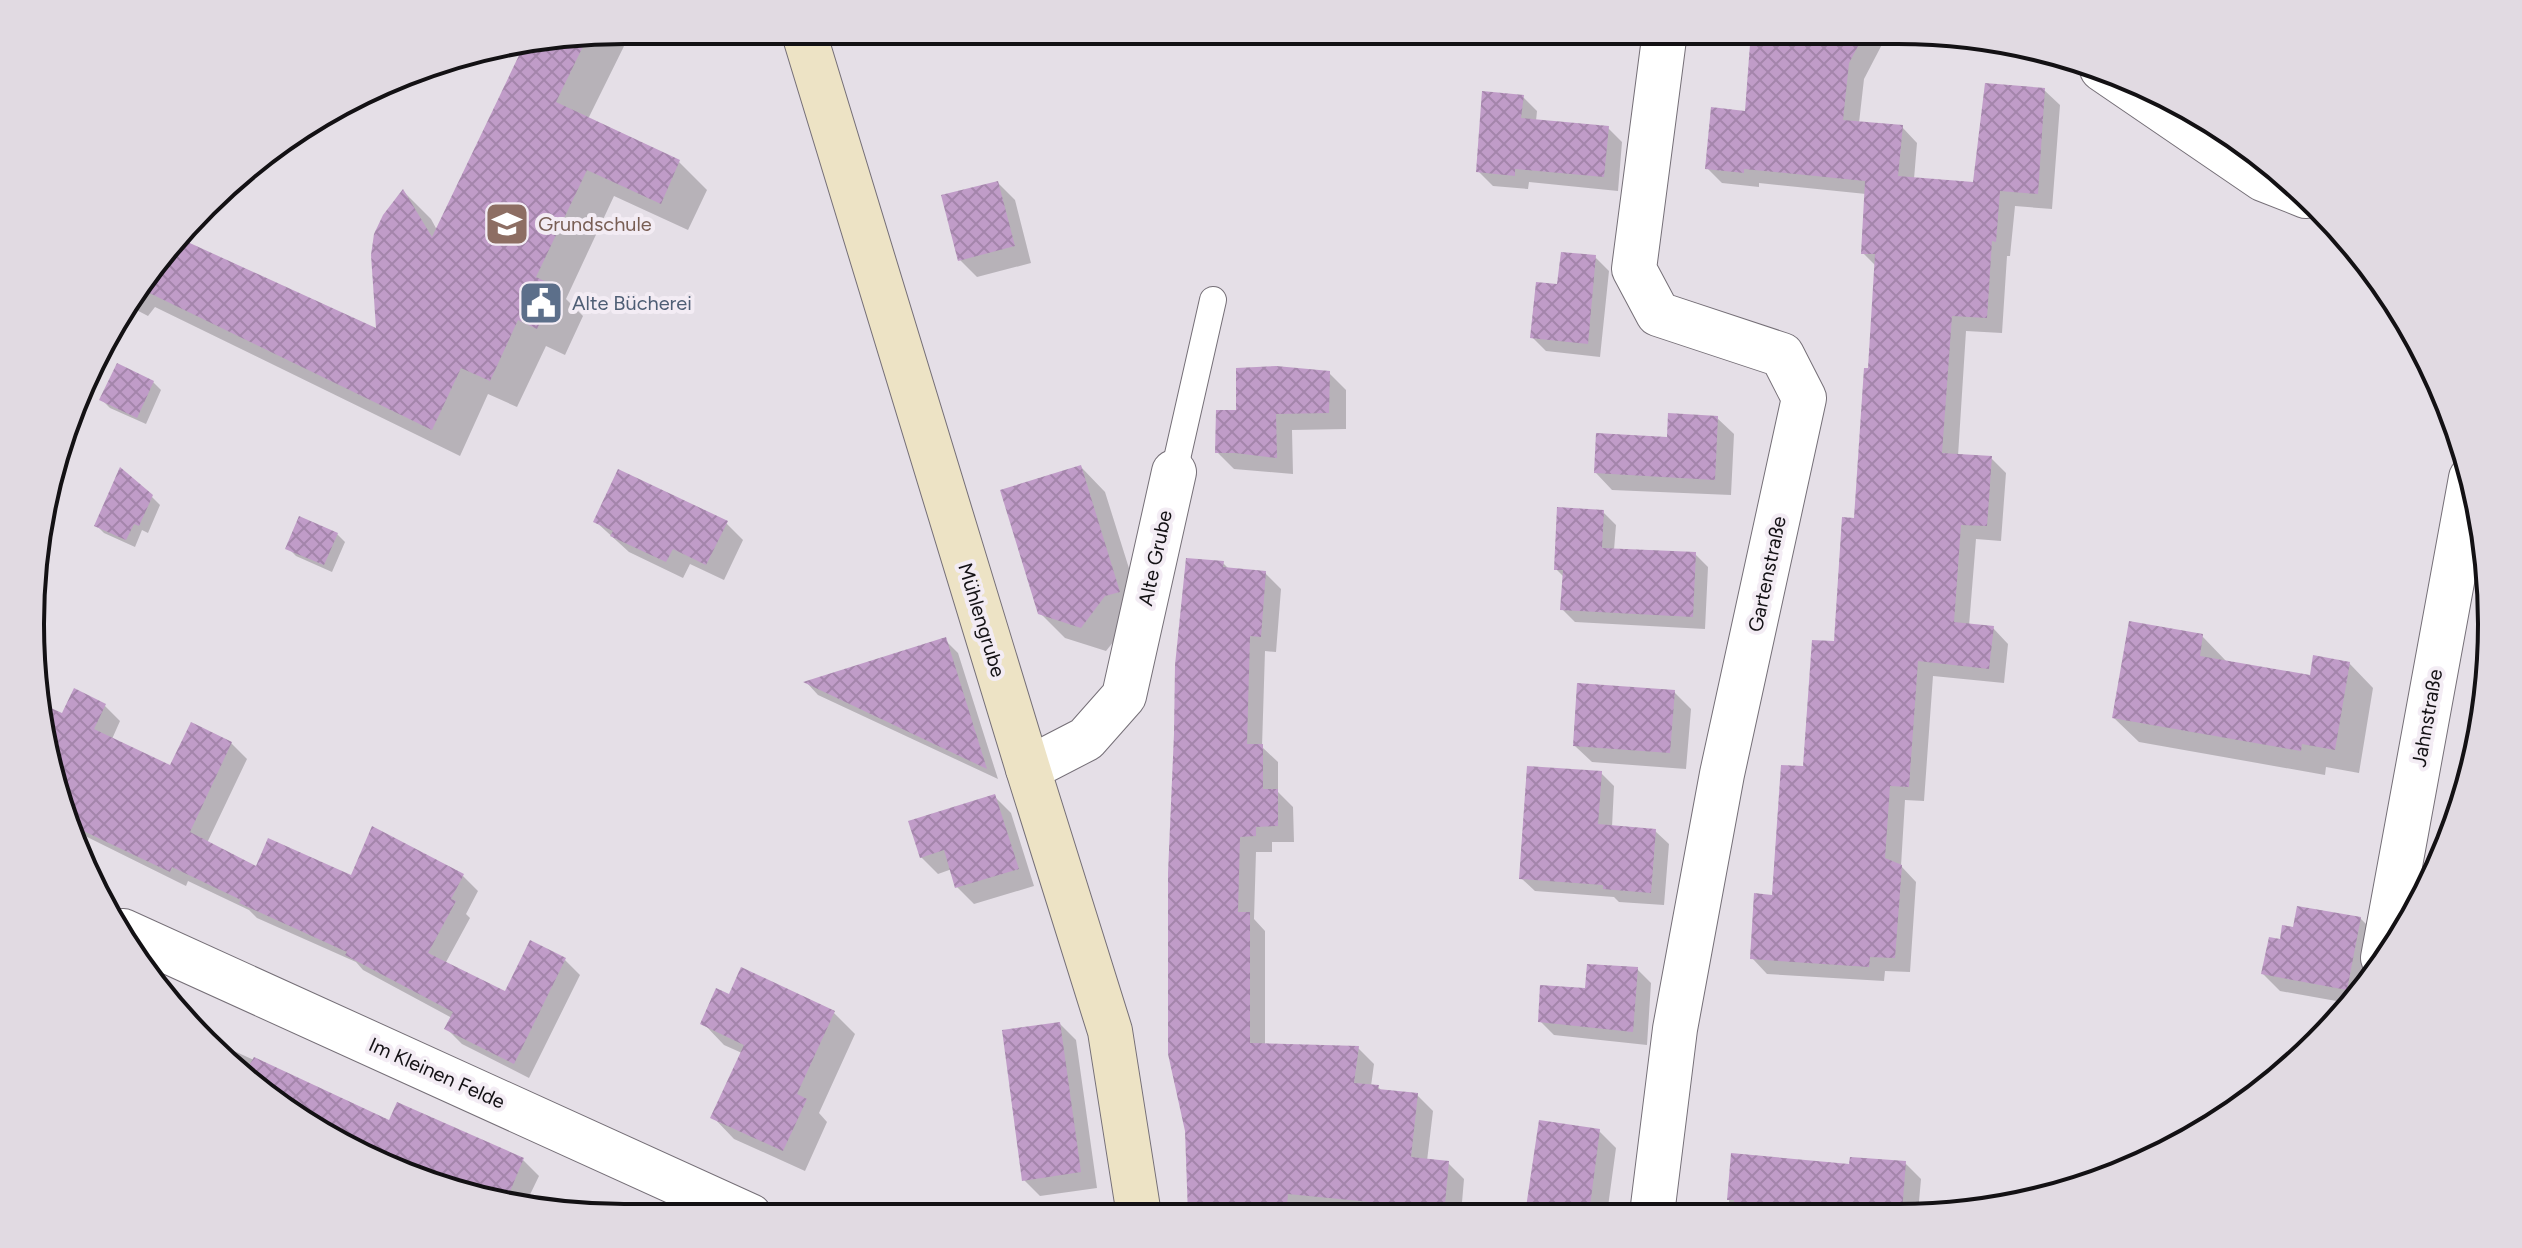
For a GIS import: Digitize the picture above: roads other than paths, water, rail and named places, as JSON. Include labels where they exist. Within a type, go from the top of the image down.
[{"type":"street","name":"Mühlengrube","points":[[807,44],[1110,1031],[1137,1204]]},
{"type":"street","name":"Gartenstraße","points":[[1653,1204],[1675,1029],[1716,804],[1804,398],[1782,355],[1658,314],[1634,269],[1663,44]]},
{"type":"street","points":[[2150,102],[2263,179],[2275,184]]},
{"type":"street","name":"Alte Grube","points":[[1028,769],[1086,739],[1124,696],[1174,472]]},
{"type":"street","name":"Jahnstraße","points":[[2387,934],[2466,506]]},
{"type":"street","name":"Im Kleinen Felde","points":[[136,937],[724,1204]]},
{"type":"lane","name":"Alte Grube","points":[[1174,472],[1213,300]]},
{"type":"place","name":"Grundschule","points":[[507,224]]},
{"type":"place","name":"Alte Bücherei","points":[[541,303]]}]
